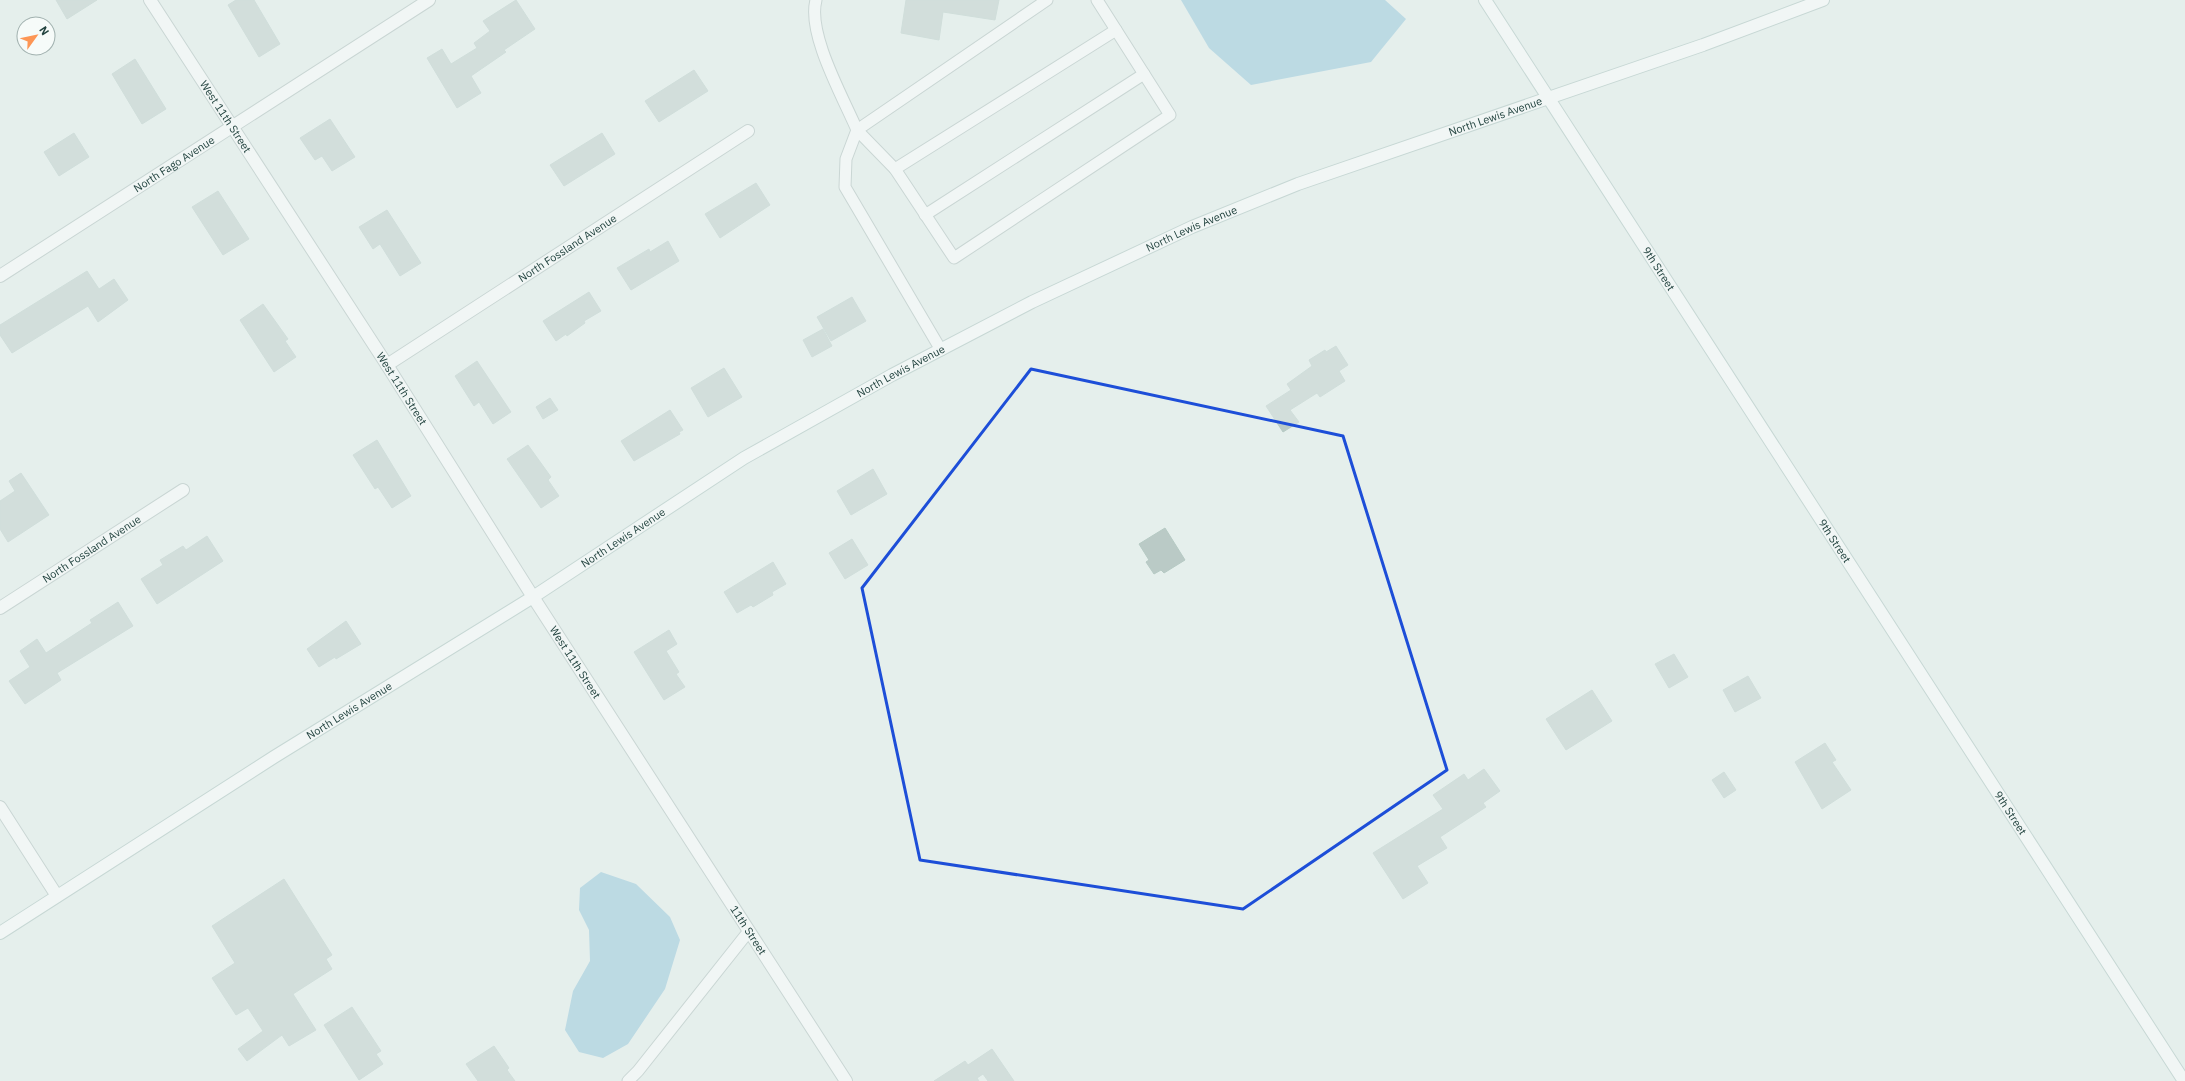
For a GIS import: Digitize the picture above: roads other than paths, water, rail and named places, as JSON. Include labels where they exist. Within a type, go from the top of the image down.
[{"type":"street","name":"West 11th Street","points":[[150,0],[387,364],[533,597],[651,780]]},
{"type":"street","name":"North Fago Avenue","points":[[0,276],[429,0]]},
{"type":"street","name":"9th Street","points":[[1485,0],[2184,1081]]},
{"type":"street","name":"North Lewis Avenue","points":[[0,933],[274,757],[533,597],[744,458],[1032,302],[1192,227],[1298,184],[1703,44],[1823,0]]},
{"type":"street","name":"North Fossland Avenue","points":[[387,364],[748,131]]},
{"type":"street","name":"North Fossland Avenue","points":[[0,608],[183,490]]},
{"type":"street","name":"11th Street","points":[[651,780],[846,1081]]},
{"type":"street","points":[[0,807],[57,896]]},
{"type":"lane","points":[[816,0],[813,10],[818,40],[857,130],[895,169],[954,258],[1170,115],[1097,0]]},
{"type":"lane","points":[[941,350],[846,187],[846,159],[857,130],[1047,0]]},
{"type":"lane","points":[[895,169],[1116,30]]},
{"type":"lane","points":[[925,215],[1144,74]]},
{"type":"lane","points":[[628,1081],[638,1071],[749,931]]},
{"type":"water","points":[[1181,0],[1385,0],[1406,19],[1371,62],[1251,85],[1209,48]]},
{"type":"water","points":[[601,872],[636,884],[670,917],[680,940],[665,989],[628,1044],[603,1058],[579,1052],[565,1030],[573,991],[590,961],[589,930],[579,910],[580,888]]}]
